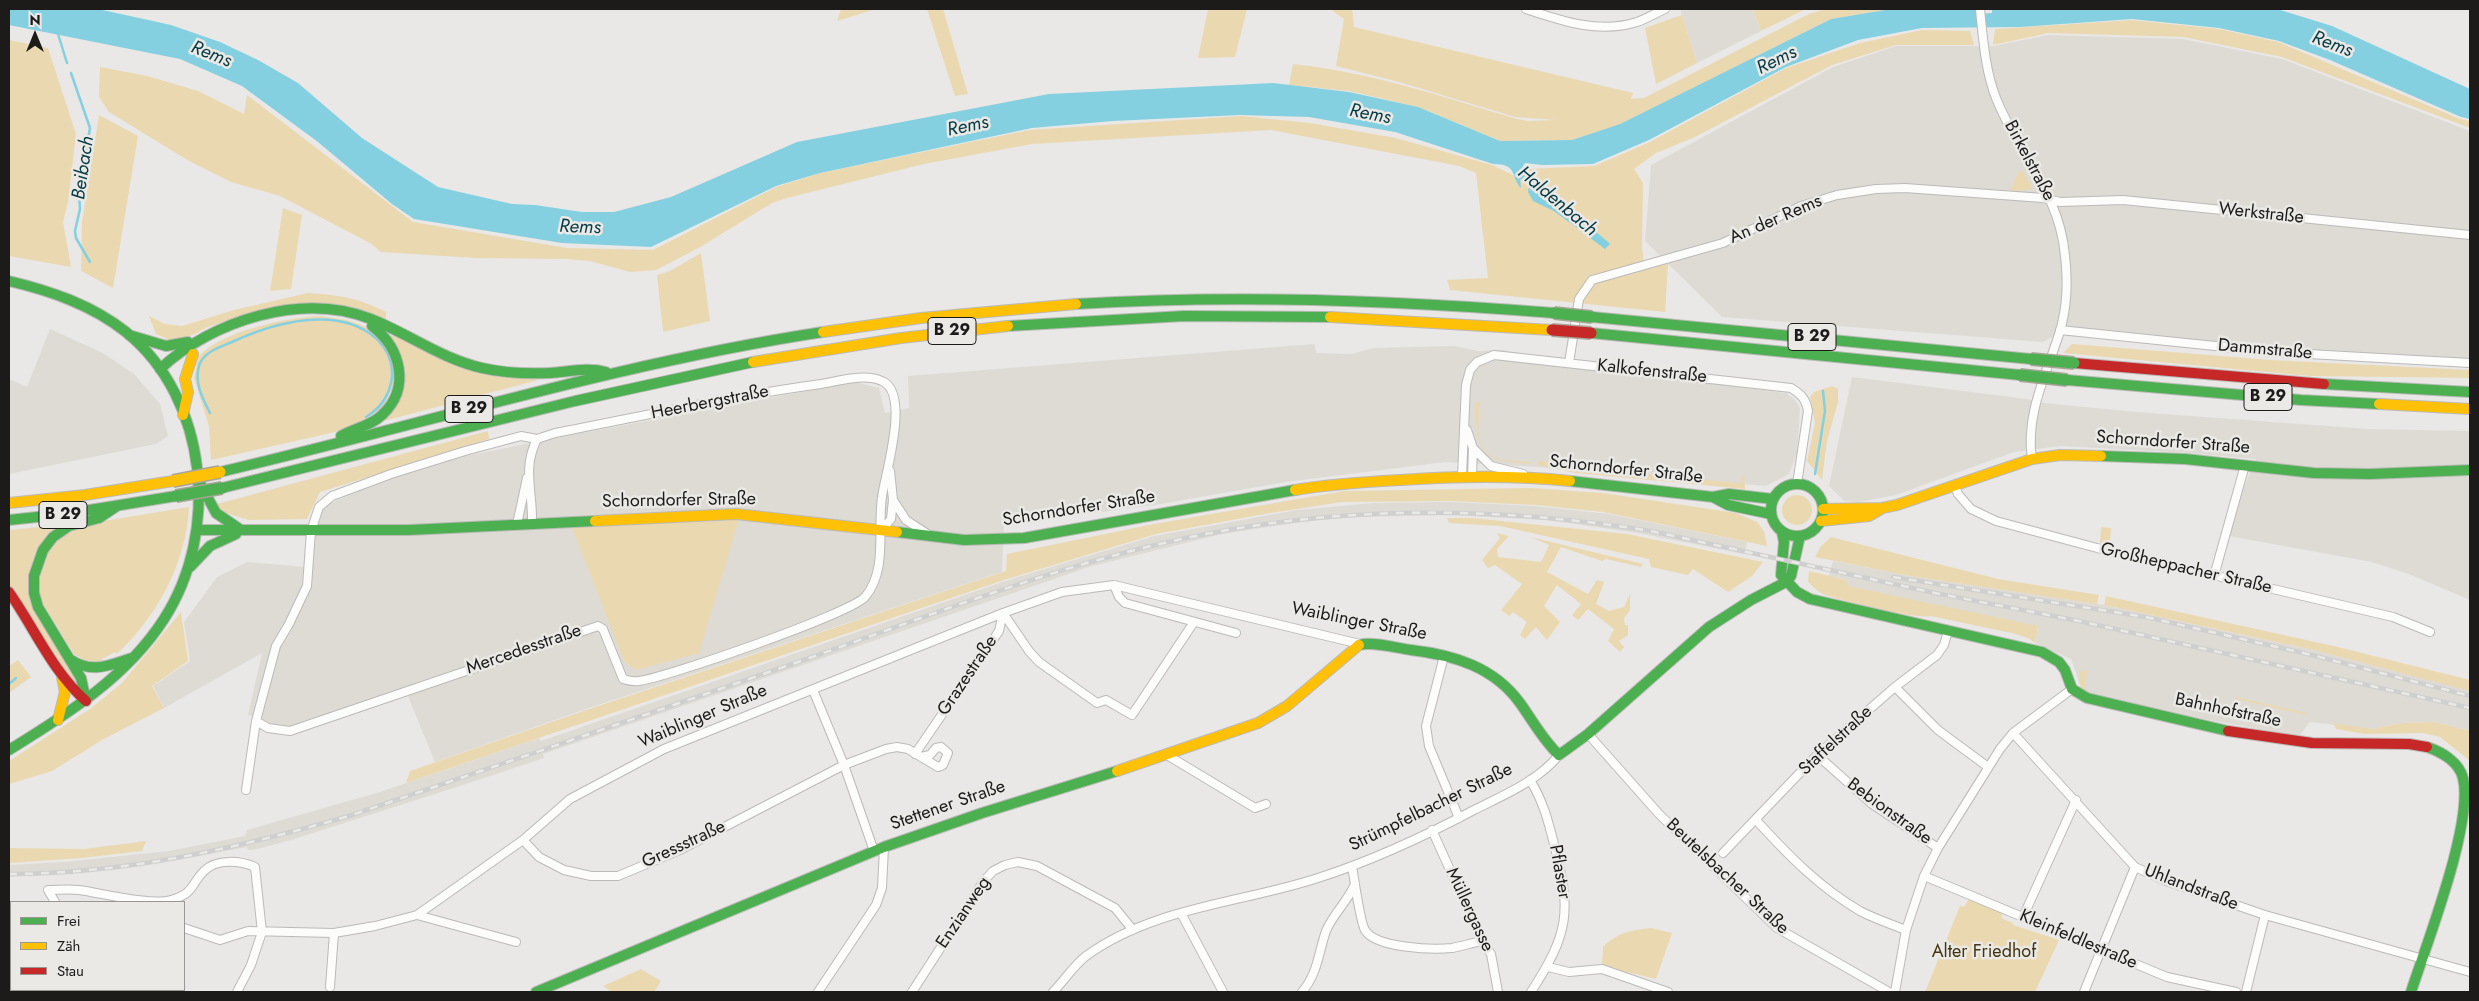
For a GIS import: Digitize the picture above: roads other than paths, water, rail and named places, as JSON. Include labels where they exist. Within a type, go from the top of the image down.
[{"type":"main road","points":[[9,282],[31,286],[78,302],[99,313],[128,335],[160,369],[171,385],[195,453],[199,480],[197,530],[189,567],[178,594],[161,622],[132,658],[86,701],[9,750]]},
{"type":"main road","name":"B 29","points":[[9,503],[85,495],[220,472],[328,447],[611,373],[734,348],[852,328],[973,312],[1092,303],[1305,299],[1398,302],[1592,316],[2031,359],[2302,383],[2470,392]]},
{"type":"main road","points":[[160,369],[171,357],[201,340],[246,322],[290,310],[320,308],[350,313],[372,320],[447,356],[480,368],[535,373],[593,368],[611,373]]},
{"type":"main road","points":[[160,369],[176,364],[212,341],[238,330],[299,314],[344,317],[366,323],[381,332],[391,342],[399,362],[400,380],[396,396],[383,415],[369,424],[344,434],[328,447]]},
{"type":"main road","name":"B 29","points":[[9,520],[117,506],[222,488],[694,372],[790,354],[916,335],[1112,319],[1239,315],[1388,319],[1591,333],[2067,380],[2301,400],[2470,409]]},
{"type":"main road","points":[[128,335],[168,346],[201,340]]},
{"type":"main road","points":[[183,415],[188,392],[185,379],[193,354]]},
{"type":"main road","name":"Schorndorfer Straße","points":[[1821,521],[1869,516],[1882,508],[1955,486],[2032,459],[2060,455],[2184,459],[2314,473],[2370,474],[2470,470]]},
{"type":"main road","name":"Schorndorfer Straße","points":[[197,530],[409,530],[736,514],[795,519],[880,532],[964,540],[1024,538],[1320,486],[1467,476],[1535,477],[1713,497],[1729,494],[1773,499]]},
{"type":"main road","points":[[199,480],[210,507],[223,521],[244,531]]},
{"type":"main road","points":[[1782,532],[1800,536],[1812,531],[1821,521],[1823,509],[1818,494],[1805,486],[1797,484],[1783,488],[1773,499],[1771,514],[1773,521],[1782,532],[1784,549],[1780,570],[1786,582],[1810,599],[1826,604],[2054,656],[2067,670],[2072,689]]},
{"type":"main road","name":"Schorndorfer Straße","points":[[1713,497],[1728,505],[1771,514]]},
{"type":"main road","points":[[86,701],[80,678],[45,621],[35,600],[33,584],[36,567],[43,550],[61,531],[79,522],[99,518],[117,506]]},
{"type":"main road","name":"Schorndorfer Straße","points":[[1823,509],[1882,508]]},
{"type":"main road","points":[[189,567],[206,547],[218,540],[244,531]]},
{"type":"main road","points":[[1786,582],[1791,576],[1800,536]]},
{"type":"main road","name":"Strümpfelbacher Straße","points":[[1559,755],[1588,734],[1688,644],[1715,623],[1751,600],[1786,582]]},
{"type":"main road","points":[[9,592],[75,693],[86,701]]},
{"type":"main road","name":"Waiblinger Straße","points":[[1360,644],[1444,656],[1477,664],[1501,681],[1514,694],[1548,746],[1559,755]]},
{"type":"main road","name":"Stettener Straße","points":[[536,992],[879,849],[982,813],[1167,755],[1258,723],[1287,706],[1360,644]]},
{"type":"main road","points":[[68,658],[81,668],[101,669],[116,662],[132,658]]},
{"type":"main road","points":[[58,720],[65,692],[60,671]]},
{"type":"main road","name":"Bahnhofstraße","points":[[2072,689],[2087,698],[2236,732],[2288,741],[2328,745],[2419,745],[2446,755],[2467,778],[2466,792],[2462,817],[2446,880],[2411,992]]},
{"type":"street","points":[[1526,9],[1569,22],[1600,28],[1618,27],[1665,9]]},
{"type":"street","points":[[1644,9],[1648,17]]},
{"type":"street","name":"Birkelstraße","points":[[1980,9],[1988,68],[1996,97],[2010,127],[2052,200],[2063,236],[2066,268],[2065,308],[2033,416],[2029,442],[2032,459]]},
{"type":"street","name":"An der Rems","points":[[1569,364],[1578,299],[1592,280],[1605,274],[1644,266],[1723,243],[1801,206],[1836,195],[1876,189],[1905,188],[2052,200]]},
{"type":"street","name":"Werkstraße","points":[[2052,200],[2123,200],[2470,235]]},
{"type":"street","name":"Dammstraße","points":[[2060,330],[2273,352],[2470,363]]},
{"type":"street","name":"Kalkofenstraße","points":[[1467,476],[1466,385],[1470,370],[1477,362],[1494,355],[1791,388],[1801,394],[1806,402],[1808,411],[1797,484]]},
{"type":"street","name":"Heerbergstraße","points":[[311,531],[319,507],[332,496],[391,474],[465,451],[521,436],[537,439],[555,433],[784,389],[872,378],[884,381],[894,396],[896,407],[889,464],[881,498],[880,532]]},
{"type":"street","name":"Kalkofenstraße","points":[[1466,425],[1473,448],[1467,476]]},
{"type":"street","points":[[517,524],[528,476],[530,454],[537,439]]},
{"type":"street","name":"Schorndorfer Straße","points":[[1473,448],[1491,466],[1535,477]]},
{"type":"street","name":"Heerbergstraße","points":[[880,532],[891,519],[893,500],[889,464]]},
{"type":"street","points":[[2214,576],[2245,465]]},
{"type":"street","points":[[528,476],[532,491],[532,523]]},
{"type":"street","name":"Großheppacher Straße","points":[[1955,486],[1958,494],[1971,509],[1996,521],[2097,548],[2393,617],[2430,632]]},
{"type":"street","points":[[893,500],[906,520],[933,537]]},
{"type":"street","points":[[246,790],[256,721],[276,646],[307,586],[311,531]]},
{"type":"street","name":"Mercedesstraße","points":[[256,721],[268,728],[290,731],[598,626],[603,629],[623,679],[640,681],[695,665],[833,616],[857,604],[866,596],[877,572],[880,532]]},
{"type":"street","points":[[1114,585],[1119,597],[1125,602],[1236,633]]},
{"type":"street","name":"Waiblinger Straße","points":[[185,928],[220,940],[248,931],[334,933],[375,926],[417,915],[523,840],[570,799],[664,749],[1003,613],[1062,592],[1114,585],[1360,644]]},
{"type":"street","points":[[1003,613],[1029,651],[1039,662],[1097,703],[1106,700],[1132,715],[1194,622]]},
{"type":"street","name":"Grazestraße","points":[[918,755],[926,737],[999,631],[1003,613]]},
{"type":"street","name":"Staffelstraße","points":[[1723,853],[1817,755],[1895,687],[1937,655],[1944,645],[1948,631]]},
{"type":"street","points":[[1444,656],[1426,726],[1429,746],[1458,818]]},
{"type":"street","points":[[1895,687],[1938,730],[1988,767]]},
{"type":"street","points":[[1895,992],[1906,930],[1924,876],[1938,848],[1988,767],[2014,733],[2072,689]]},
{"type":"street","points":[[813,690],[879,849],[882,888],[876,905],[818,992]]},
{"type":"street","name":"Uhlandstraße","points":[[2014,733],[2135,867],[2166,882],[2264,915],[2422,957],[2470,972]]},
{"type":"street","name":"Beutelsbacher Straße","points":[[1588,734],[1659,814],[1777,928],[1889,992]]},
{"type":"street","points":[[844,766],[886,749],[897,747],[918,755],[938,767],[948,756],[948,753],[926,737]]},
{"type":"street","points":[[918,755],[930,755],[936,748],[941,747]]},
{"type":"street","points":[[1167,755],[1255,808],[1266,804]]},
{"type":"street","name":"Strümpfelbacher Straße","points":[[1053,992],[1085,956],[1133,930],[1181,913],[1317,879],[1352,866],[1458,818],[1530,780],[1559,755]]},
{"type":"street","name":"Bebionstraße","points":[[1817,755],[1872,804],[1938,848]]},
{"type":"street","name":"Gressstraße","points":[[523,840],[539,857],[564,870],[591,876],[618,876],[680,850],[844,766]]},
{"type":"street","name":"Pflaster","points":[[1530,780],[1547,815],[1562,872],[1566,900],[1565,918],[1548,967],[1531,992]]},
{"type":"street","points":[[2023,917],[2076,800]]},
{"type":"street","points":[[1756,820],[1789,857],[1824,887],[1862,911],[1906,930]]},
{"type":"street","name":"Müllergasse","points":[[1432,830],[1482,941],[1491,954],[1498,992]]},
{"type":"street","points":[[54,901],[48,890],[77,890],[133,900],[169,901],[191,891],[205,870],[213,865],[240,861],[255,867],[262,932],[251,965],[237,992]]},
{"type":"street","name":"Enzianweg","points":[[912,992],[983,882],[992,871],[1005,865],[1018,862],[1037,866],[1115,908],[1133,930]]},
{"type":"street","points":[[1352,866],[1364,929],[1372,938],[1383,942],[1420,948],[1451,948],[1482,941]]},
{"type":"street","points":[[2084,992],[2135,867]]},
{"type":"street","name":"Kleinfeldlestraße","points":[[1924,876],[2167,977],[2236,992]]},
{"type":"street","points":[[1302,992],[1313,979],[1327,930],[1349,898],[1355,884]]},
{"type":"street","points":[[1181,913],[1223,992]]},
{"type":"street","points":[[417,915],[516,942]]},
{"type":"street","points":[[2246,992],[2264,915]]},
{"type":"street","points":[[330,987],[334,933]]},
{"type":"street","points":[[1548,967],[1575,972],[1602,969],[1668,992]]},
{"type":"water","name":"Rems","points":[[9,9],[98,9],[171,25],[220,42],[258,60],[298,83],[362,138],[438,187],[512,204],[535,205],[582,212],[614,212],[671,197],[797,142],[1049,94],[1273,83],[1349,92],[1418,107],[1500,141],[1572,140],[1620,124],[1831,19],[1891,9],[1976,9],[1977,14],[1992,13],[1992,9],[2277,9],[2332,26],[2470,89],[2470,119],[2461,117],[2330,60],[2279,41],[2219,28],[2132,19],[2020,27],[1922,28],[1858,40],[1786,67],[1649,140],[1593,164],[1542,165],[1525,163],[1523,166],[1525,173],[1610,244],[1605,249],[1554,211],[1533,201],[1528,192],[1529,186],[1520,179],[1521,188],[1513,172],[1507,166],[1493,164],[1395,132],[1309,117],[1240,115],[1113,121],[1032,128],[820,173],[776,186],[651,247],[562,243],[414,219],[392,204],[318,142],[242,86],[180,59],[9,25]]},
{"type":"waterway","name":"Beibach","points":[[58,34],[67,63]]},
{"type":"waterway","name":"Beibach","points":[[71,73],[90,128],[79,193],[80,209],[75,231],[76,238],[90,262]]},
{"type":"waterway","points":[[210,413],[198,385],[199,366],[204,357],[222,346],[266,329],[305,320],[325,320],[344,322],[361,328],[377,339],[389,356],[392,371],[389,389],[380,405],[366,417]]},
{"type":"waterway","name":"Haldenbach","points":[[1815,474],[1825,411],[1823,391]]},
{"type":"waterway","name":"Beibach","points":[[9,684],[16,678]]},
{"type":"railway","points":[[9,874],[52,873],[138,864],[181,857],[307,828],[349,816],[1051,574],[1154,545],[1206,534],[1317,518],[1373,514],[1484,514],[1540,517],[1651,531],[1935,593],[2079,621],[2470,708]]},
{"type":"railway","points":[[1893,577],[2146,617],[2312,655],[2470,696]]},
{"type":"park label","name":"Alter Friedhof","points":[[1984,953]]}]
